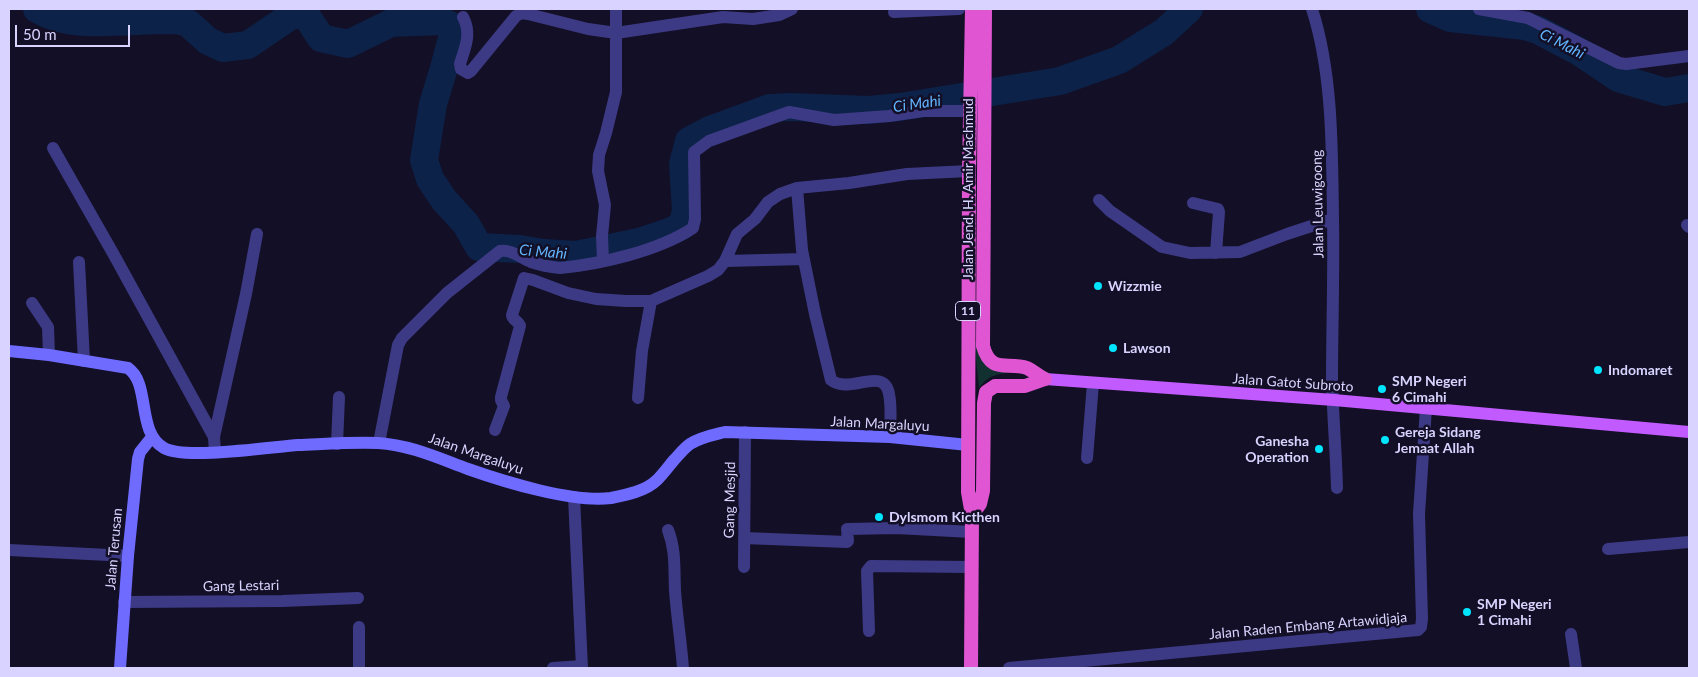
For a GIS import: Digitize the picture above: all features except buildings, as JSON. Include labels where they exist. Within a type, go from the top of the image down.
[{"type":"highway","name":"Jalan Jend. H. Amir Machmud","points":[[972,9],[971,82],[975,108],[983,346],[993,362],[1005,367],[1026,368],[1045,379]]},
{"type":"highway","name":"Jalan Jend. H. Amir Machmud","points":[[971,668],[972,515],[968,492],[969,171],[975,108],[984,73],[985,9]]},
{"type":"highway","name":"Jalan Jend. H. Amir Machmud","points":[[972,515],[980,504],[982,491],[984,403],[986,392],[995,386],[1025,386],[1045,379]]},
{"type":"main road","points":[[9,351],[123,366],[133,372],[137,379],[148,428],[152,437]]},
{"type":"main road","name":"Jalan Gatot Subroto","points":[[1045,379],[1334,400],[1689,432]]},
{"type":"main road","name":"Jalan Margaluyu","points":[[152,437],[162,448],[182,454],[299,445],[379,443],[419,450],[478,472],[520,485],[574,498],[610,498],[628,494],[656,482],[688,445],[705,436],[725,432],[890,437],[968,445]]},
{"type":"main road","name":"Jalan Terusan","points":[[120,668],[124,602],[138,459],[140,452],[152,437]]},
{"type":"street","points":[[603,258],[602,236],[605,205],[598,171],[599,155],[616,92],[616,9]]},
{"type":"street","points":[[463,17],[468,30],[468,36],[460,64],[461,69],[471,72],[516,16],[522,14],[588,30],[616,33],[723,17],[780,15],[792,9]]},
{"type":"street","points":[[894,12],[959,9]]},
{"type":"street","name":"Jalan Leuwigoong","points":[[1312,9],[1323,54],[1332,153],[1334,400],[1337,488]]},
{"type":"street","points":[[1479,9],[1528,18],[1619,63],[1626,64],[1689,56]]},
{"type":"street","points":[[379,443],[398,345],[402,338],[447,293],[500,251],[511,252],[531,262],[560,268],[603,258],[626,257],[682,235],[693,228],[695,219],[694,152],[709,141],[789,112],[834,120],[975,108]]},
{"type":"street","points":[[53,148],[214,437]]},
{"type":"street","points":[[524,278],[568,293],[596,299],[626,302],[651,301],[718,270],[725,261],[737,234],[744,226],[755,219],[775,196],[797,188],[850,183],[907,174],[969,171]]},
{"type":"street","points":[[797,188],[802,250],[831,380],[838,385],[872,380],[884,383],[889,393],[890,437]]},
{"type":"street","points":[[1099,200],[1110,211],[1162,247],[1190,253],[1240,252],[1333,219]]},
{"type":"street","points":[[1193,203],[1218,209],[1216,253]]},
{"type":"street","points":[[215,452],[214,437],[246,294],[257,234]]},
{"type":"street","points":[[725,261],[804,259]]},
{"type":"street","points":[[79,262],[84,361]]},
{"type":"street","points":[[495,430],[504,406],[501,400],[520,326],[512,315],[531,262]]},
{"type":"street","points":[[638,398],[642,351],[651,301]]},
{"type":"street","points":[[32,303],[48,327],[49,356]]},
{"type":"street","points":[[1087,458],[1093,383]]},
{"type":"street","points":[[338,444],[339,398]]},
{"type":"street","name":"Jalan Raden Embang Artawidjaja","points":[[1008,668],[1418,630],[1421,627],[1422,619],[1419,514],[1426,408]]},
{"type":"street","name":"Gang Mesjid","points":[[744,567],[745,432]]},
{"type":"street","points":[[553,668],[582,667],[574,498]]},
{"type":"street","points":[[744,538],[847,542],[847,529],[896,528],[972,532]]},
{"type":"street","points":[[668,530],[675,558],[675,589],[683,668]]},
{"type":"street","points":[[1608,549],[1689,542]]},
{"type":"street","points":[[9,550],[128,556]]},
{"type":"street","points":[[869,631],[867,571],[872,566],[972,567]]},
{"type":"street","name":"Gang Lestari","points":[[124,602],[282,601],[358,598]]},
{"type":"street","points":[[359,627],[359,668]]},
{"type":"street","points":[[1571,634],[1576,668]]},
{"type":"green space","points":[[974,340],[986,358],[1017,372],[991,377],[979,388]]},
{"type":"waterway","name":"Ci Mahi","points":[[37,9],[49,15],[73,21],[177,20],[188,23],[208,41],[223,48],[248,45],[289,17],[304,12],[321,38],[348,44],[391,23],[441,21],[450,25],[453,34],[433,104],[424,160],[430,179],[444,200],[466,224],[479,247],[576,255],[639,242],[682,226],[686,211],[683,164],[689,141],[710,130],[770,108],[869,110],[900,107],[1060,81],[1119,60],[1164,32],[1189,9]]},
{"type":"waterway","name":"Ci Mahi","points":[[1430,9],[1450,18],[1525,26],[1538,30],[1578,51],[1618,78],[1665,92],[1689,88]]},
{"type":"place","name":"Wizzmie","points":[[1098,286]]},
{"type":"place","name":"Lawson","points":[[1113,348]]},
{"type":"place","name":"Indomaret","points":[[1598,370]]},
{"type":"place","name":"SMP Negeri 6 Cimahi","points":[[1382,389]]},
{"type":"place","name":"Gereja Sidang Jemaat Allah","points":[[1385,440]]},
{"type":"place","name":"Ganesha Operation","points":[[1319,449]]},
{"type":"place","name":"Dylsmom Kicthen","points":[[879,517]]},
{"type":"place","name":"SMP Negeri 1 Cimahi","points":[[1467,612]]}]
